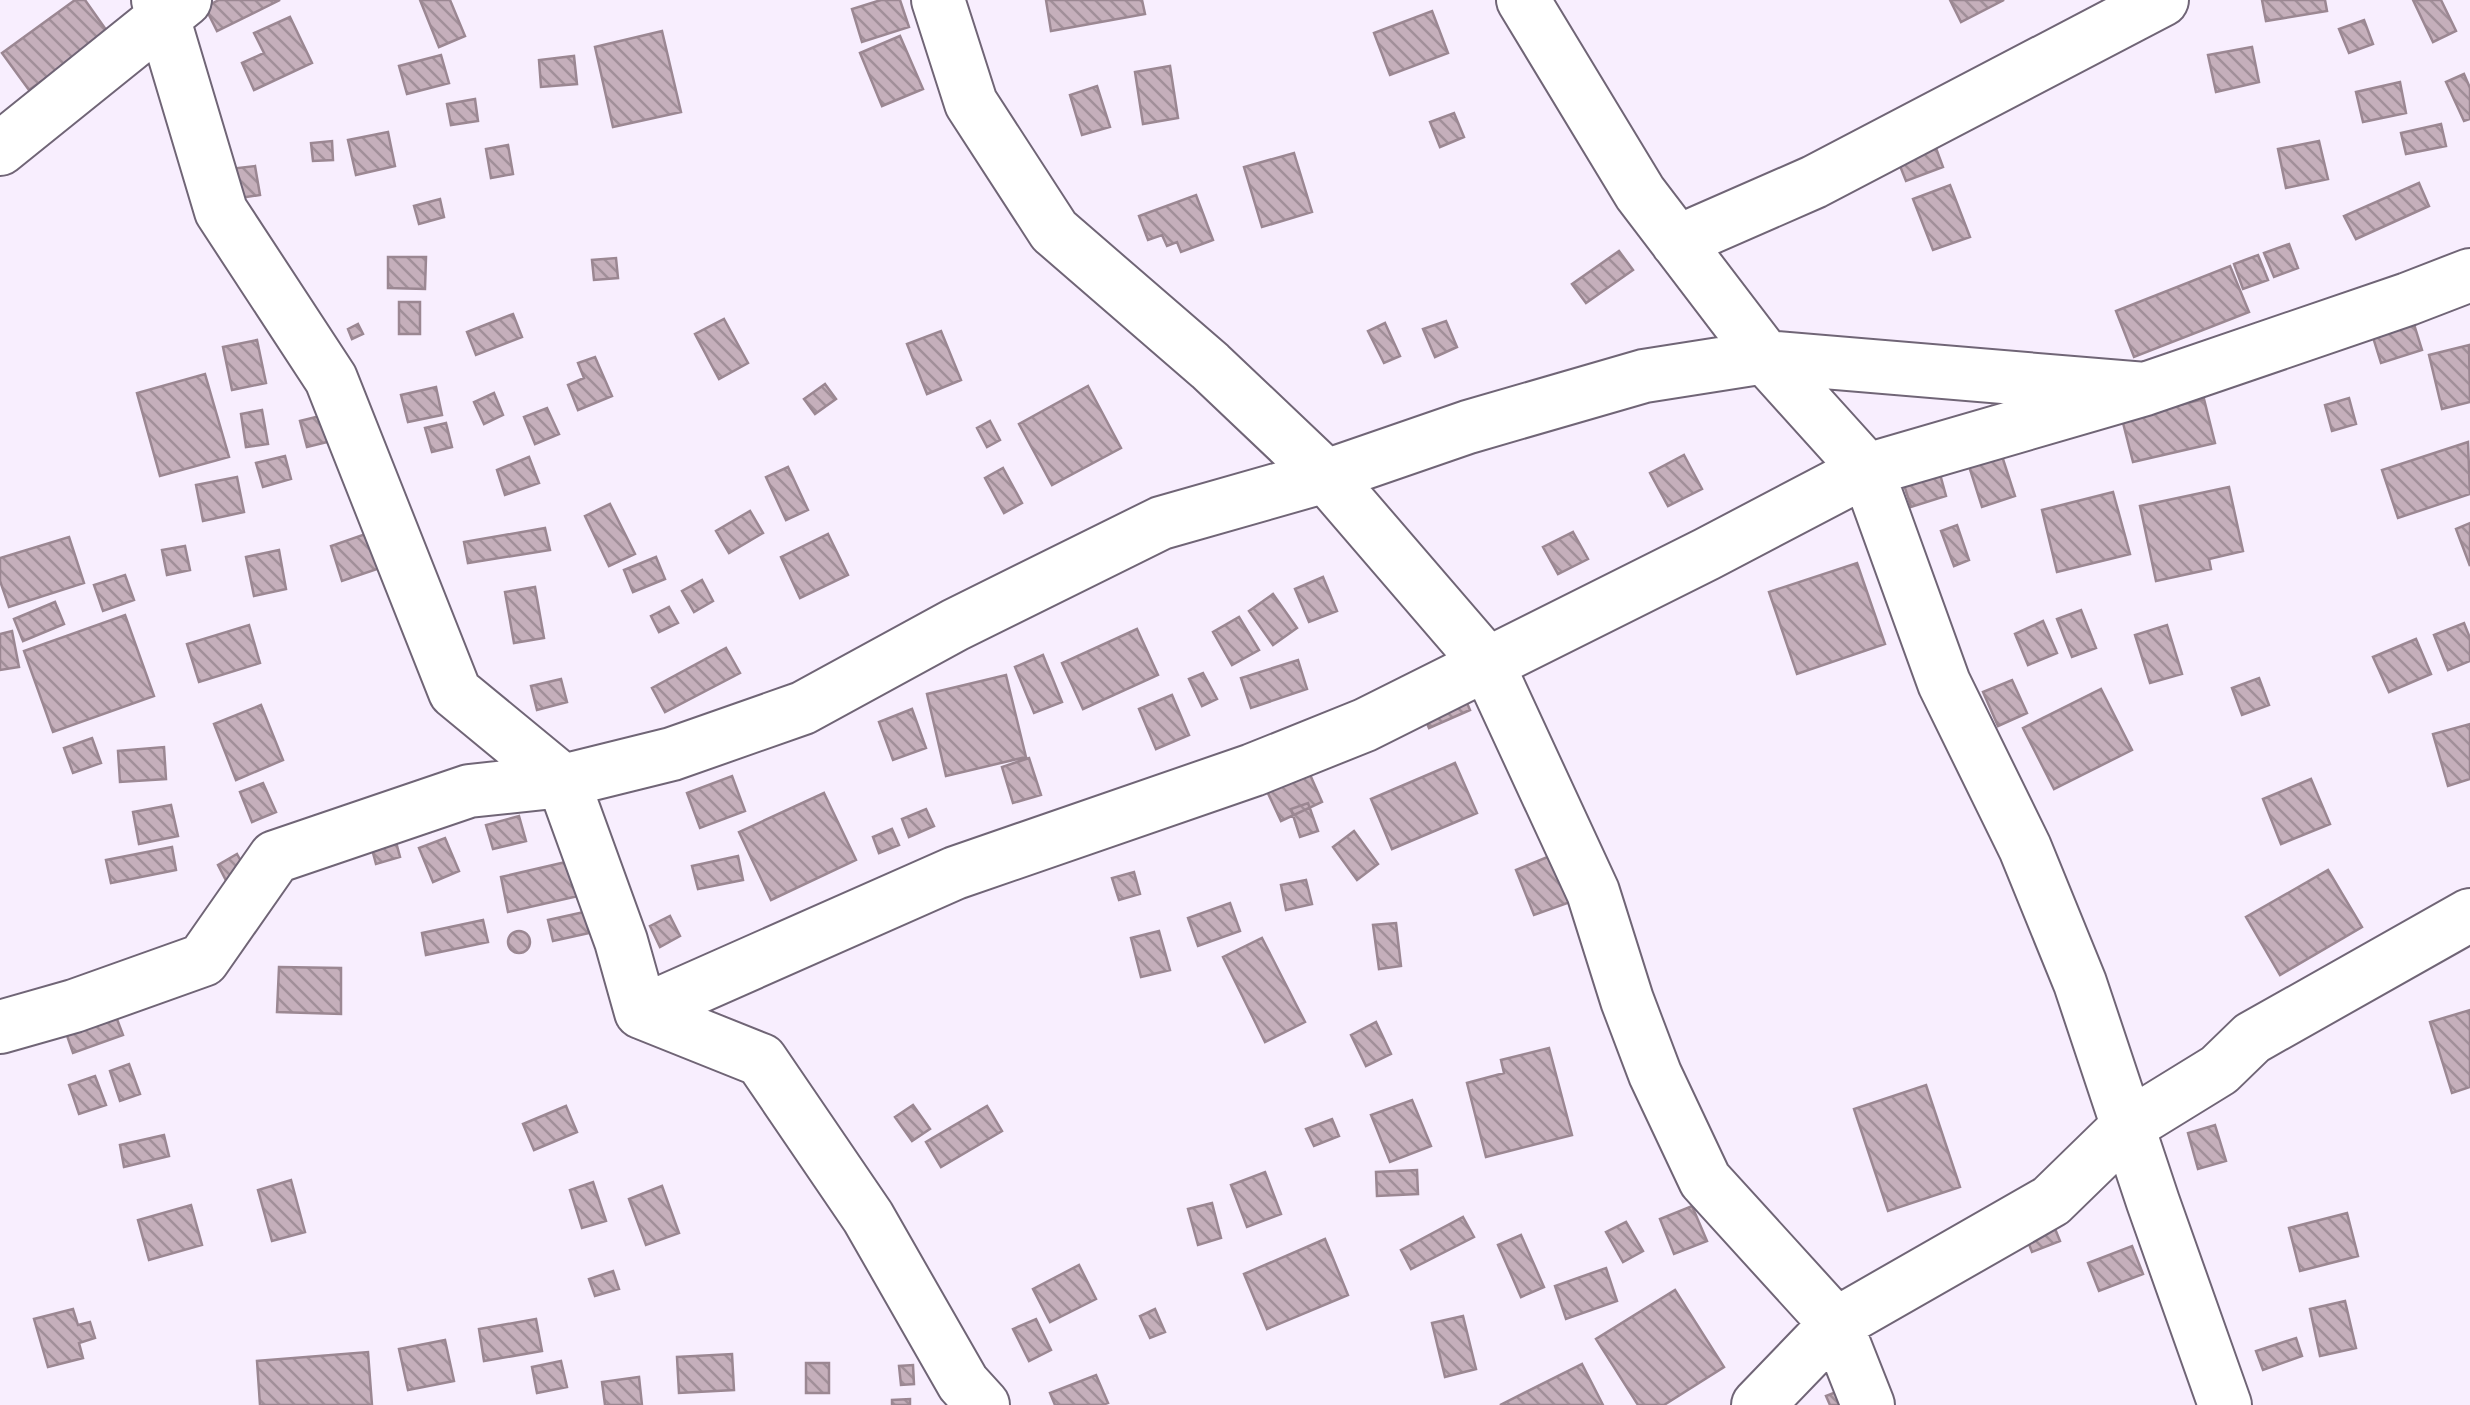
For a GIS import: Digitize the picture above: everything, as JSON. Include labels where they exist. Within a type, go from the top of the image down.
[{"type":"street","points":[[938,0],[971,103],[1054,230],[1210,366],[1326,476],[1487,664],[1593,892],[1641,1037],[1705,1180],[1836,1324],[1868,1405]]},
{"type":"street","points":[[1523,0],[1640,193],[1765,356],[1867,470],[1944,683],[2025,848],[2080,983],[2225,1405]]},
{"type":"street","points":[[1677,242],[1814,182],[2162,0]]},
{"type":"street","points":[[0,149],[169,6],[220,212],[331,380],[456,692],[563,781],[621,942],[641,1012]]},
{"type":"street","points":[[641,1012],[954,873],[1253,770],[1365,725],[1867,470],[2145,388],[2470,275]]},
{"type":"street","points":[[0,1027],[74,1006],[203,960],[275,857],[469,791],[563,781],[672,754],[803,708],[955,625],[1161,523],[1326,476],[1468,427],[1644,376],[1765,356],[2145,388]]},
{"type":"street","points":[[1758,1405],[1836,1324],[2052,1201],[2128,1126],[2218,1070],[2252,1038],[2470,915]]},
{"type":"street","points":[[641,1012],[761,1060],[868,1217],[963,1384],[983,1405]]},
{"type":"building","points":[[75,0],[85,0],[109,34],[29,90],[2,53]]},
{"type":"building","points":[[219,0],[280,0],[217,31],[205,7]]},
{"type":"building","points":[[420,0],[450,0],[465,36],[439,47]]},
{"type":"building","points":[[881,0],[900,0],[909,27],[862,42],[852,9]]},
{"type":"building","points":[[1046,0],[1142,0],[1145,14],[1051,31]]},
{"type":"building","points":[[1950,0],[2004,0],[1961,22]]},
{"type":"building","points":[[2262,0],[2325,0],[2327,11],[2266,21]]},
{"type":"building","points":[[2413,0],[2441,0],[2456,31],[2433,42]]},
{"type":"building","points":[[1432,11],[1448,53],[1390,75],[1374,33]]},
{"type":"building","points":[[290,17],[312,63],[254,90],[242,63],[264,53],[254,33]]},
{"type":"building","points":[[2364,20],[2373,44],[2349,53],[2339,29]]},
{"type":"building","points":[[662,31],[681,112],[613,127],[595,47]]},
{"type":"building","points":[[900,36],[923,89],[882,106],[860,53]]},
{"type":"building","points":[[2252,47],[2259,82],[2216,92],[2208,55]]},
{"type":"building","points":[[441,55],[449,83],[407,94],[399,66]]},
{"type":"building","points":[[574,56],[577,84],[541,87],[539,60]]},
{"type":"building","points":[[1170,66],[1178,118],[1143,124],[1135,72]]},
{"type":"building","points":[[2464,74],[2470,88],[2470,119],[2464,121],[2446,82]]},
{"type":"building","points":[[2400,82],[2406,113],[2363,122],[2356,92]]},
{"type":"building","points":[[1097,86],[1110,127],[1082,135],[1070,95]]},
{"type":"building","points":[[475,99],[478,121],[451,125],[447,104]]},
{"type":"building","points":[[1454,113],[1464,137],[1440,147],[1430,122]]},
{"type":"building","points":[[2441,124],[2446,146],[2406,154],[2401,133]]},
{"type":"building","points":[[388,132],[395,166],[356,175],[348,140]]},
{"type":"building","points":[[1930,132],[1943,167],[1906,181],[1892,146]]},
{"type":"building","points":[[332,141],[333,160],[313,161],[311,143]]},
{"type":"building","points":[[2319,141],[2328,179],[2286,188],[2278,149]]},
{"type":"building","points":[[508,145],[513,174],[491,178],[486,149]]},
{"type":"building","points":[[1294,153],[1312,212],[1262,227],[1244,167]]},
{"type":"building","points":[[255,166],[260,195],[233,199],[229,169]]},
{"type":"building","points":[[2419,183],[2429,206],[2356,239],[2344,216]]},
{"type":"building","points":[[1950,185],[1970,237],[1933,250],[1913,199]]},
{"type":"building","points":[[1196,195],[1213,240],[1181,252],[1177,242],[1167,246],[1162,235],[1148,240],[1139,216]]},
{"type":"building","points":[[440,199],[444,217],[419,224],[414,206]]},
{"type":"building","points":[[2289,244],[2298,268],[2274,277],[2264,253]]},
{"type":"building","points":[[1619,251],[1633,270],[1586,303],[1572,284]]},
{"type":"building","points":[[2258,255],[2268,280],[2243,289],[2234,264]]},
{"type":"building","points":[[388,257],[426,257],[425,289],[388,288]]},
{"type":"building","points":[[616,258],[618,278],[594,280],[592,260]]},
{"type":"building","points":[[2230,266],[2249,312],[2134,357],[2116,311]]},
{"type":"building","points":[[399,302],[420,302],[420,334],[399,334]]},
{"type":"building","points":[[513,314],[522,337],[476,355],[467,332]]},
{"type":"building","points":[[724,319],[748,363],[719,379],[695,334]]},
{"type":"building","points":[[1446,321],[1457,347],[1435,357],[1423,329]]},
{"type":"building","points":[[2413,321],[2422,350],[2381,363],[2372,334]]},
{"type":"building","points":[[1385,323],[1400,356],[1384,363],[1368,331]]},
{"type":"building","points":[[358,324],[363,334],[352,339],[348,329]]},
{"type":"building","points":[[941,331],[961,380],[927,394],[907,344]]},
{"type":"building","points":[[257,340],[266,383],[232,390],[223,347]]},
{"type":"building","points":[[2469,345],[2470,402],[2442,409],[2429,355]]},
{"type":"building","points":[[595,357],[612,396],[578,410],[568,385],[584,378],[578,363]]},
{"type":"building","points":[[205,374],[229,457],[160,476],[137,393]]},
{"type":"building","points":[[825,384],[836,399],[815,414],[804,399]]},
{"type":"building","points":[[1088,386],[1121,448],[1052,485],[1019,424]]},
{"type":"building","points":[[436,387],[442,415],[408,422],[401,395]]},
{"type":"building","points":[[494,393],[503,415],[484,424],[474,402]]},
{"type":"building","points":[[2349,398],[2356,424],[2332,431],[2325,405]]},
{"type":"building","points":[[2204,399],[2215,443],[2133,462],[2122,419]]},
{"type":"building","points":[[547,408],[559,434],[535,444],[524,417]]},
{"type":"building","points":[[262,410],[268,444],[246,447],[241,414]]},
{"type":"building","points":[[324,415],[331,441],[307,447],[300,421]]},
{"type":"building","points":[[990,421],[1000,440],[987,447],[977,428]]},
{"type":"building","points":[[446,423],[452,447],[432,452],[425,428]]},
{"type":"building","points":[[2468,442],[2470,494],[2398,518],[2382,470]]},
{"type":"building","points":[[2001,453],[2015,496],[1982,507],[1968,463]]},
{"type":"building","points":[[1684,455],[1702,489],[1668,506],[1650,473]]},
{"type":"building","points":[[285,456],[291,479],[263,487],[256,463]]},
{"type":"building","points":[[529,457],[539,483],[505,495],[497,470]]},
{"type":"building","points":[[788,467],[808,510],[786,520],[766,477]]},
{"type":"building","points":[[1003,468],[1022,503],[1004,513],[985,478]]},
{"type":"building","points":[[1940,474],[1946,496],[1911,507],[1904,485]]},
{"type":"building","points":[[237,477],[244,512],[203,521],[196,485]]},
{"type":"building","points":[[2229,487],[2243,551],[2209,559],[2211,569],[2156,581],[2140,506]]},
{"type":"building","points":[[2113,492],[2130,554],[2057,572],[2042,510]]},
{"type":"building","points":[[610,504],[635,554],[609,566],[585,516]]},
{"type":"building","points":[[750,511],[763,533],[729,553],[716,531]]},
{"type":"building","points":[[2470,523],[2470,566],[2456,529]]},
{"type":"building","points":[[1957,525],[1969,560],[1954,566],[1941,531]]},
{"type":"building","points":[[545,528],[550,550],[468,563],[464,542]]},
{"type":"building","points":[[374,531],[386,566],[342,581],[331,546]]},
{"type":"building","points":[[1573,532],[1588,559],[1558,574],[1543,547]]},
{"type":"building","points":[[828,534],[848,575],[800,598],[781,557]]},
{"type":"building","points":[[69,537],[84,583],[9,607],[0,581],[0,558]]},
{"type":"building","points":[[185,546],[190,570],[167,575],[162,550]]},
{"type":"building","points":[[279,550],[286,589],[254,596],[246,557]]},
{"type":"building","points":[[656,557],[665,579],[633,592],[624,570]]},
{"type":"building","points":[[1857,563],[1885,644],[1797,674],[1769,592]]},
{"type":"building","points":[[125,575],[134,600],[103,611],[94,585]]},
{"type":"building","points":[[1323,577],[1337,611],[1309,622],[1295,589]]},
{"type":"building","points":[[702,580],[713,601],[694,612],[682,591]]},
{"type":"building","points":[[535,587],[544,638],[514,643],[505,592]]},
{"type":"building","points":[[1273,594],[1297,628],[1273,645],[1249,611]]},
{"type":"building","points":[[55,602],[64,624],[23,641],[14,619]]},
{"type":"building","points":[[669,607],[678,623],[659,632],[651,616]]},
{"type":"building","points":[[2081,610],[2096,648],[2072,657],[2057,619]]},
{"type":"building","points":[[125,615],[154,696],[53,732],[24,651]]},
{"type":"building","points":[[1239,617],[1259,650],[1232,665],[1213,632]]},
{"type":"building","points":[[2043,621],[2057,653],[2028,665],[2015,634]]},
{"type":"building","points":[[2464,623],[2470,638],[2470,661],[2448,670],[2434,635]]},
{"type":"building","points":[[249,625],[260,663],[199,682],[187,644]]},
{"type":"building","points":[[2167,625],[2182,674],[2150,683],[2135,635]]},
{"type":"building","points":[[1137,629],[1158,675],[1083,709],[1062,663]]},
{"type":"building","points":[[12,631],[19,667],[0,670],[0,634]]},
{"type":"building","points":[[2416,639],[2431,674],[2389,692],[2373,657]]},
{"type":"building","points":[[726,648],[740,673],[665,712],[652,688]]},
{"type":"building","points":[[1043,655],[1062,702],[1034,713],[1015,667]]},
{"type":"building","points":[[1298,660],[1307,689],[1251,708],[1241,678]]},
{"type":"building","points":[[1203,673],[1217,699],[1202,706],[1189,679]]},
{"type":"building","points":[[1006,675],[1026,757],[946,776],[927,694]]},
{"type":"building","points":[[2259,678],[2269,705],[2242,715],[2232,688]]},
{"type":"building","points":[[561,679],[567,702],[537,710],[531,686]]},
{"type":"building","points":[[2012,680],[2027,713],[1998,726],[1983,692]]},
{"type":"building","points":[[1459,684],[1470,710],[1429,728],[1418,702]]},
{"type":"building","points":[[2101,689],[2132,750],[2054,789],[2023,728]]},
{"type":"building","points":[[1172,695],[1189,735],[1156,749],[1139,709]]},
{"type":"building","points":[[261,705],[283,760],[236,780],[214,724]]},
{"type":"building","points":[[912,709],[926,748],[893,760],[879,722]]},
{"type":"building","points":[[2470,724],[2470,779],[2448,786],[2433,734]]},
{"type":"building","points":[[92,738],[101,763],[73,773],[64,748]]},
{"type":"building","points":[[164,747],[166,779],[120,782],[118,751]]},
{"type":"building","points":[[1029,758],[1041,795],[1013,803],[1002,767]]},
{"type":"building","points":[[1455,763],[1477,813],[1392,849],[1371,799]]},
{"type":"building","points":[[1308,770],[1322,802],[1281,821],[1266,789]]},
{"type":"building","points":[[732,776],[745,811],[700,828],[687,793]]},
{"type":"building","points":[[2311,779],[2330,824],[2281,844],[2263,799]]},
{"type":"building","points":[[263,783],[276,812],[252,822],[240,792]]},
{"type":"building","points":[[824,793],[856,860],[771,900],[739,832]]},
{"type":"building","points":[[1308,803],[1318,831],[1300,837],[1291,809]]},
{"type":"building","points":[[171,805],[178,836],[139,844],[133,812]]},
{"type":"building","points":[[926,809],[934,826],[909,837],[902,819]]},
{"type":"building","points":[[519,816],[526,841],[493,849],[486,825]]},
{"type":"building","points":[[892,829],[899,845],[879,853],[873,837]]},
{"type":"building","points":[[393,831],[400,857],[376,864],[369,838]]},
{"type":"building","points":[[1354,831],[1378,864],[1357,880],[1333,847]]},
{"type":"building","points":[[445,838],[459,871],[433,882],[419,848]]},
{"type":"building","points":[[172,847],[176,870],[111,883],[106,860]]},
{"type":"building","points":[[237,854],[252,881],[232,892],[218,865]]},
{"type":"building","points":[[1555,854],[1573,901],[1534,915],[1516,870]]},
{"type":"building","points":[[738,856],[743,880],[698,889],[692,866]]},
{"type":"building","points":[[570,861],[578,896],[508,912],[501,877]]},
{"type":"building","points":[[2328,870],[2362,927],[2280,975],[2246,917]]},
{"type":"building","points":[[1134,872],[1140,894],[1119,900],[1112,878]]},
{"type":"building","points":[[1306,880],[1312,904],[1286,910],[1281,885]]},
{"type":"building","points":[[1230,903],[1240,931],[1198,946],[1188,918]]},
{"type":"building","points":[[584,912],[589,933],[553,941],[548,920]]},
{"type":"building","points":[[670,916],[680,936],[660,947],[650,926]]},
{"type":"building","points":[[483,920],[488,942],[426,955],[422,933]]},
{"type":"building","points":[[1396,923],[1401,966],[1379,969],[1373,925]]},
{"type":"building","points":[[519,931],[527,934],[527,950],[519,953],[511,950],[508,942],[511,934]]},
{"type":"building","points":[[1159,931],[1170,970],[1141,977],[1131,938]]},
{"type":"building","points":[[1262,938],[1305,1022],[1265,1042],[1223,957]]},
{"type":"building","points":[[279,967],[341,968],[341,1014],[277,1012]]},
{"type":"building","points":[[112,1006],[123,1035],[73,1053],[63,1024]]},
{"type":"building","points":[[2470,1010],[2470,1087],[2452,1093],[2430,1022]]},
{"type":"building","points":[[1376,1022],[1391,1054],[1366,1066],[1351,1035]]},
{"type":"building","points":[[1549,1048],[1572,1135],[1486,1157],[1467,1083],[1504,1073],[1501,1060]]},
{"type":"building","points":[[129,1064],[140,1094],[120,1101],[110,1071]]},
{"type":"building","points":[[95,1076],[106,1105],[79,1114],[69,1085]]},
{"type":"building","points":[[1926,1085],[1960,1187],[1888,1211],[1854,1109]]},
{"type":"building","points":[[1412,1100],[1431,1146],[1390,1162],[1371,1115]]},
{"type":"building","points":[[913,1105],[930,1129],[912,1141],[895,1117]]},
{"type":"building","points":[[566,1106],[577,1132],[534,1150],[523,1124]]},
{"type":"building","points":[[987,1106],[1002,1131],[941,1167],[926,1142]]},
{"type":"building","points":[[1332,1119],[1339,1136],[1314,1146],[1306,1129]]},
{"type":"building","points":[[2215,1125],[2226,1161],[2198,1169],[2188,1133]]},
{"type":"building","points":[[164,1135],[169,1156],[124,1167],[120,1145]]},
{"type":"building","points":[[1417,1170],[1418,1194],[1377,1196],[1376,1172]]},
{"type":"building","points":[[1265,1172],[1281,1214],[1247,1227],[1231,1185]]},
{"type":"building","points":[[291,1180],[305,1232],[272,1241],[258,1190]]},
{"type":"building","points":[[593,1182],[606,1221],[582,1228],[570,1190]]},
{"type":"building","points":[[662,1186],[679,1233],[646,1245],[629,1199]]},
{"type":"building","points":[[1212,1203],[1221,1238],[1198,1245],[1188,1209]]},
{"type":"building","points":[[191,1205],[202,1245],[149,1260],[138,1220]]},
{"type":"building","points":[[1692,1206],[1707,1241],[1674,1254],[1660,1219]]},
{"type":"building","points":[[2347,1213],[2358,1256],[2300,1271],[2289,1228]]},
{"type":"building","points":[[2049,1214],[2060,1241],[2032,1252],[2021,1224]]},
{"type":"building","points":[[1463,1217],[1474,1237],[1411,1269],[1401,1250]]},
{"type":"building","points":[[1626,1222],[1643,1251],[1623,1262],[1606,1232]]},
{"type":"building","points":[[1521,1235],[1544,1287],[1521,1297],[1498,1245]]},
{"type":"building","points":[[1325,1239],[1348,1295],[1267,1329],[1244,1274]]},
{"type":"building","points":[[2132,1246],[2143,1274],[2099,1291],[2088,1263]]},
{"type":"building","points":[[1079,1265],[1096,1299],[1050,1322],[1033,1289]]},
{"type":"building","points":[[1606,1268],[1617,1301],[1566,1319],[1555,1286]]},
{"type":"building","points":[[613,1271],[619,1289],[595,1296],[589,1279]]},
{"type":"building","points":[[1675,1290],[1724,1367],[1664,1405],[1638,1405],[1596,1339]]},
{"type":"building","points":[[2345,1301],[2356,1348],[2320,1356],[2310,1309]]},
{"type":"building","points":[[73,1309],[78,1325],[90,1322],[95,1338],[79,1343],[83,1358],[48,1367],[34,1319]]},
{"type":"building","points":[[1155,1309],[1165,1332],[1150,1338],[1140,1316]]},
{"type":"building","points":[[1463,1316],[1476,1369],[1445,1377],[1432,1323]]},
{"type":"building","points":[[536,1319],[542,1351],[484,1361],[479,1329]]},
{"type":"building","points":[[1036,1319],[1051,1350],[1029,1361],[1013,1329]]},
{"type":"building","points":[[2296,1338],[2302,1356],[2263,1370],[2256,1351]]},
{"type":"building","points":[[445,1340],[454,1381],[408,1390],[399,1349]]},
{"type":"building","points":[[368,1352],[372,1405],[260,1405],[257,1361]]},
{"type":"building","points":[[732,1354],[734,1390],[679,1393],[677,1357]]},
{"type":"building","points":[[561,1361],[567,1387],[537,1393],[532,1367]]},
{"type":"building","points":[[806,1363],[829,1363],[829,1393],[806,1393]]},
{"type":"building","points":[[1582,1364],[1603,1405],[1500,1405]]},
{"type":"building","points":[[913,1365],[914,1384],[901,1385],[899,1366]]},
{"type":"building","points":[[1096,1375],[1108,1403],[1055,1405],[1050,1393]]},
{"type":"building","points":[[639,1377],[642,1405],[605,1405],[602,1382]]},
{"type":"building","points":[[1841,1390],[1847,1405],[1830,1405],[1826,1396]]},
{"type":"building","points":[[910,1399],[910,1405],[892,1405],[892,1400]]}]
